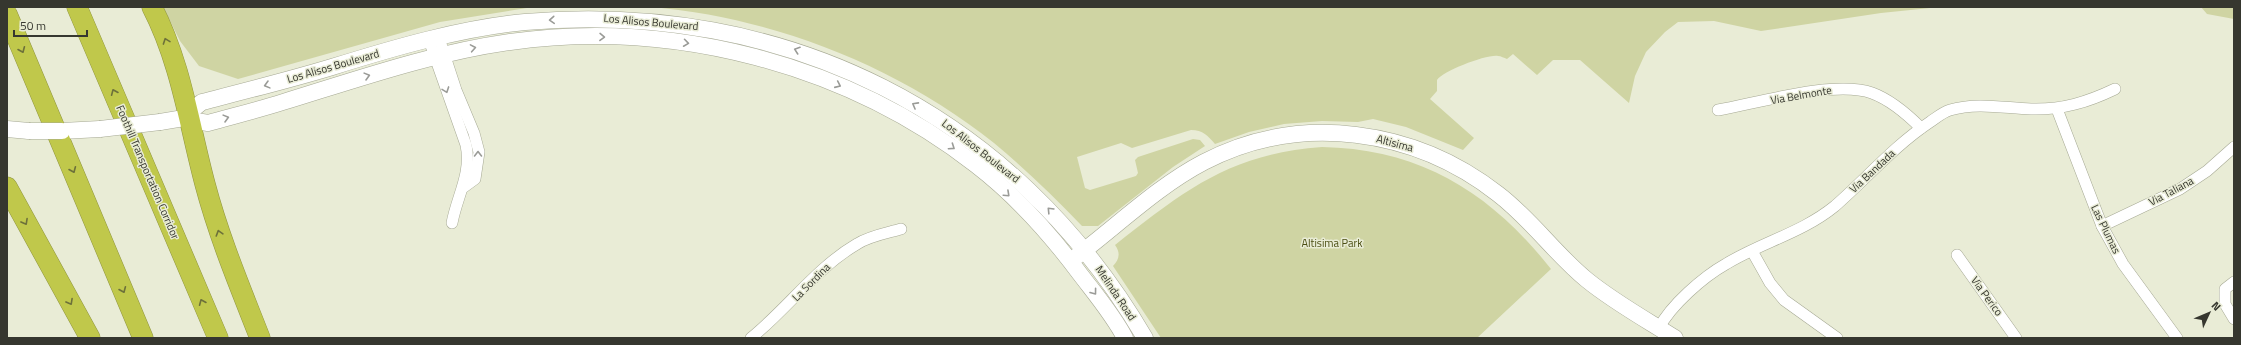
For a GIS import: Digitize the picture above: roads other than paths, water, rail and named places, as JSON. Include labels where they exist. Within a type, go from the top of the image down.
[{"type":"highway","name":"Foothill Transportation Corridor","points":[[78,7],[218,338]]},
{"type":"highway","points":[[152,7],[179,76],[205,185],[222,241],[260,338]]},
{"type":"highway","points":[[7,14],[143,338]]},
{"type":"highway","points":[[7,187],[90,338]]},
{"type":"main road","name":"Los Alisos Boulevard","points":[[190,117],[192,110],[202,102],[434,39],[523,22],[595,18],[658,20],[700,26],[775,43],[800,51],[868,80],[942,120],[1007,170],[1041,202],[1085,250]]},
{"type":"main road","name":"Los Alisos Boulevard","points":[[7,129],[29,131],[100,129],[190,117],[196,121],[208,123],[440,56],[532,40],[594,37],[647,38],[716,48],[814,75],[912,121],[955,149],[979,167],[1024,210],[1070,261]]},
{"type":"main road","name":"Altisima","points":[[1070,261],[1175,179],[1204,162],[1235,149],[1290,135],[1337,133],[1364,135],[1398,142],[1437,156],[1473,176],[1500,195],[1586,279],[1613,299],[1675,338]]},
{"type":"main road","name":"Melinda Road","points":[[1085,250],[1108,280],[1145,338]]},
{"type":"main road","name":"Melinda Road","points":[[1070,261],[1125,338]]},
{"type":"street","points":[[434,39],[466,145],[469,160],[464,187],[456,202],[452,223]]},
{"type":"street","name":"Via Belmonte","points":[[1718,110],[1830,89],[1851,89],[1871,93],[1887,100],[1906,113],[1921,128]]},
{"type":"street","name":"Via Bandada","points":[[1659,328],[1665,317],[1682,298],[1725,264],[1806,227],[1823,214],[1907,138],[1949,110],[1974,105],[2032,109],[2057,109],[2090,100],[2115,89]]},
{"type":"street","name":"Las Plumas","points":[[2057,109],[2102,226],[2123,264],[2177,338]]},
{"type":"street","name":"Via Taliana","points":[[2102,226],[2180,189],[2207,170],[2234,147]]},
{"type":"street","name":"La Sordina","points":[[751,338],[774,320],[825,266],[858,243],[901,229]]},
{"type":"street","points":[[1752,251],[1770,283],[1784,300],[1837,338]]},
{"type":"street","name":"Via Perico","points":[[1958,255],[2016,338]]},
{"type":"street","points":[[2234,282],[2225,289],[2225,304],[2234,320]]},
{"type":"park label","name":"Altisima Park","points":[[1332,243]]}]
